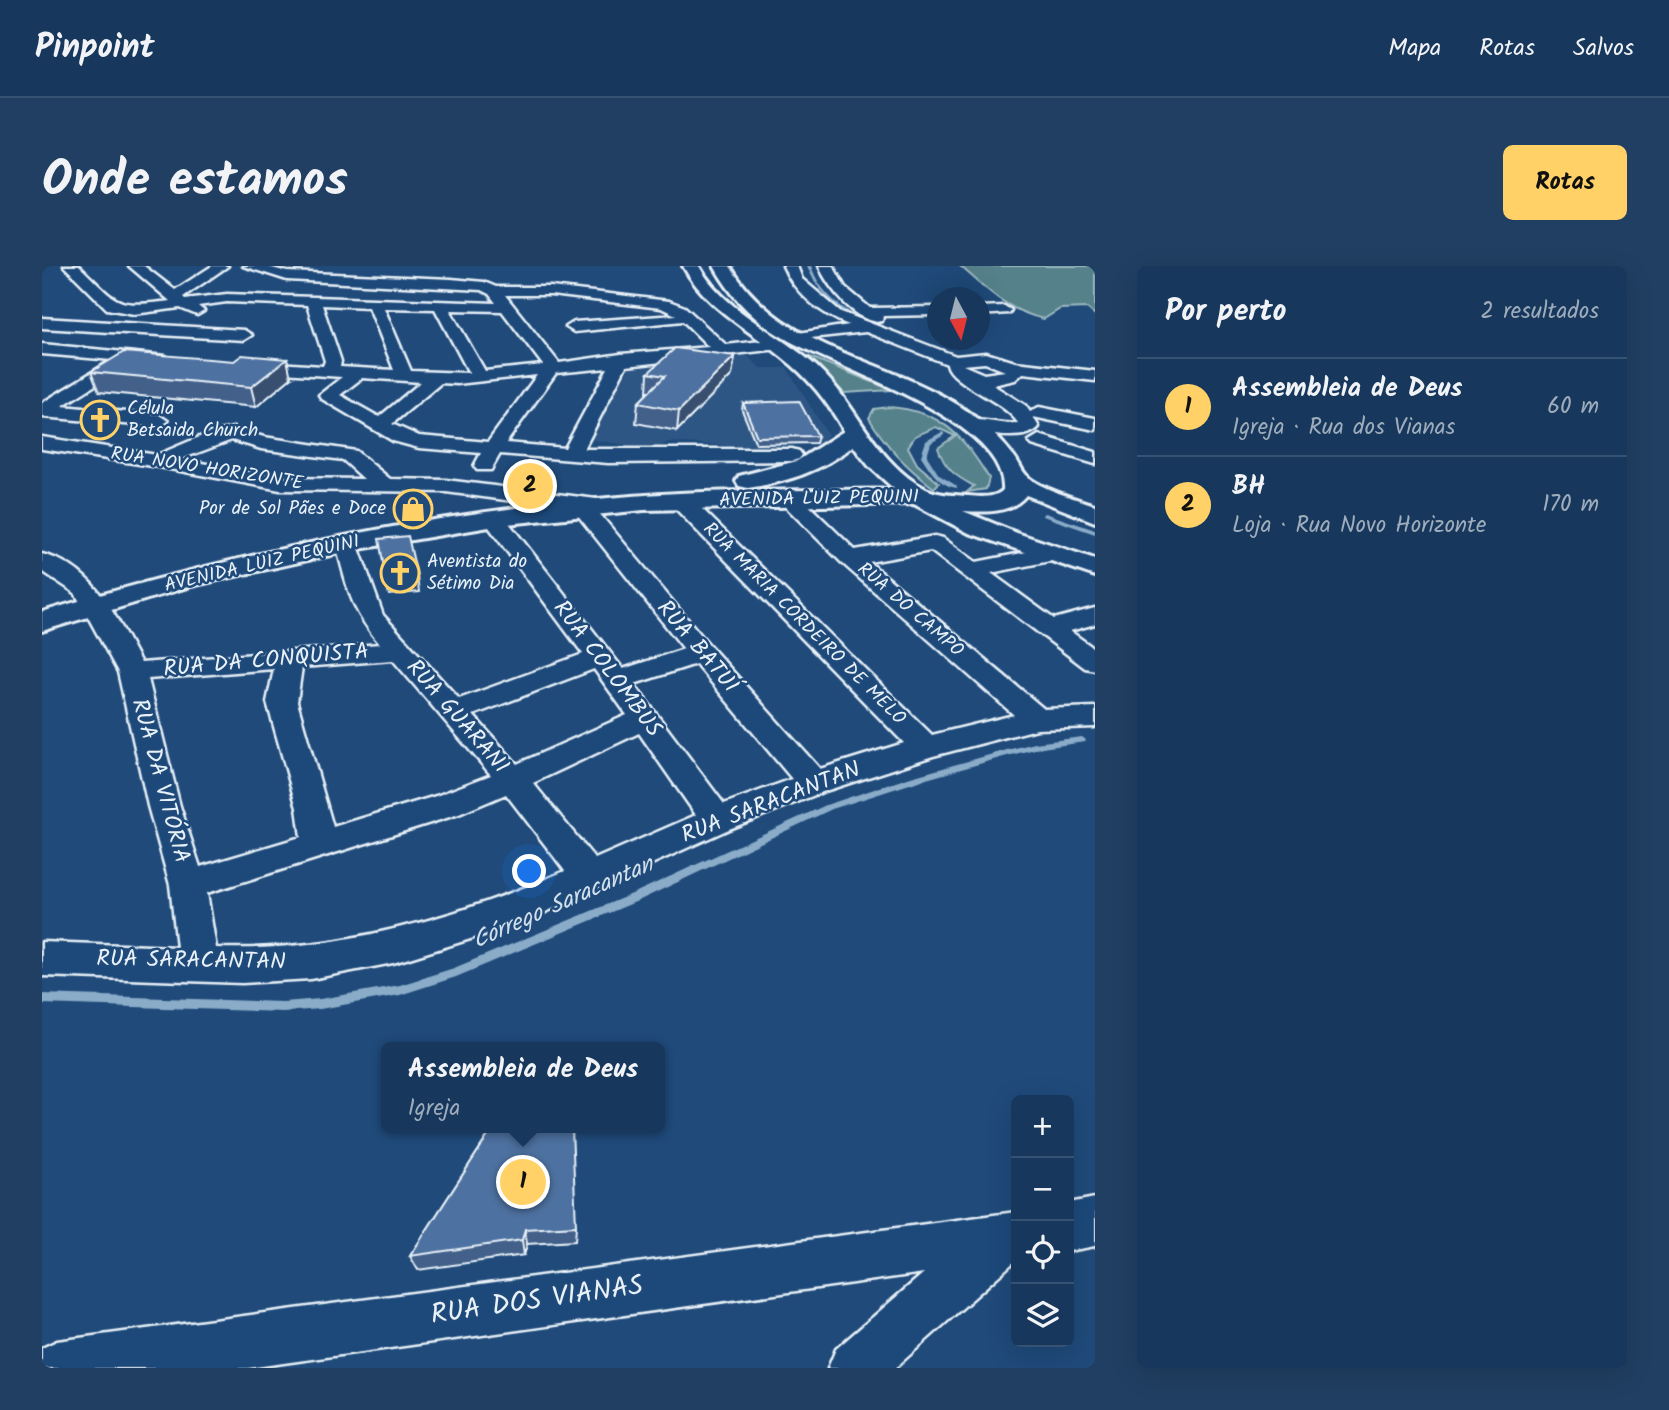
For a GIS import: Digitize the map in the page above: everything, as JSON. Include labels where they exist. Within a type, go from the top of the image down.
[{"type":"main road","points":[[691,266],[697,279],[724,305],[779,344],[824,385],[856,433],[886,470],[923,497],[982,530]]},
{"type":"main road","points":[[722,266],[737,294],[757,312],[798,337],[939,402],[973,425],[1003,457],[1016,480],[1048,497],[1095,514]]},
{"type":"main road","points":[[841,407],[872,398],[939,402]]},
{"type":"main road","name":"AVENIDA LUIZ PEQUINI","points":[[600,507],[797,471],[833,453],[856,433]]},
{"type":"main road","name":"AVENIDA LUIZ PEQUINI","points":[[42,622],[203,575],[348,545],[449,517],[494,519],[600,507],[799,497],[923,497],[957,504],[992,504],[1009,499],[1014,494],[1016,480]]},
{"type":"main road","points":[[799,497],[982,530],[1095,568]]},
{"type":"street","points":[[71,266],[112,306],[150,310],[179,301],[204,299],[227,299],[261,305],[285,300],[506,307]]},
{"type":"street","points":[[136,266],[179,301],[254,347]]},
{"type":"street","points":[[179,301],[221,266]]},
{"type":"street","points":[[790,266],[796,281],[842,319],[866,320],[976,354],[978,358]]},
{"type":"street","points":[[825,266],[866,320],[961,368],[994,379],[1011,372],[1095,376]]},
{"type":"street","points":[[227,299],[256,268],[311,277],[475,285],[494,291],[551,291],[674,306],[721,349]]},
{"type":"street","points":[[285,300],[311,277]]},
{"type":"street","points":[[345,302],[366,279]]},
{"type":"street","points":[[494,291],[553,366]]},
{"type":"street","points":[[313,301],[333,360],[330,372]]},
{"type":"street","points":[[375,303],[405,377]]},
{"type":"street","points":[[442,306],[480,377]]},
{"type":"street","points":[[990,311],[1004,310]]},
{"type":"street","points":[[798,337],[866,320],[927,312]]},
{"type":"street","points":[[574,327],[690,318]]},
{"type":"street","points":[[42,324],[125,330],[254,347],[330,372],[435,379],[480,377],[553,366],[779,344]]},
{"type":"street","points":[[42,367],[125,330]]},
{"type":"street","points":[[228,365],[254,347]]},
{"type":"street","points":[[42,349],[179,362]]},
{"type":"street","points":[[42,411],[127,358]]},
{"type":"street","points":[[961,368],[978,358],[1000,362],[1011,372],[1018,398],[1039,413],[1095,424]]},
{"type":"street","points":[[571,455],[621,359]]},
{"type":"street","points":[[472,488],[505,428],[553,366]]},
{"type":"street","points":[[961,368],[1018,409],[1030,427],[1004,431],[973,425]]},
{"type":"street","points":[[357,374],[328,395],[409,440],[571,455],[792,455]]},
{"type":"street","points":[[380,425],[435,379]]},
{"type":"street","points":[[42,411],[159,421],[114,454]]},
{"type":"street","points":[[1039,413],[1043,424],[1040,441]]},
{"type":"street","points":[[159,461],[216,437],[233,434],[261,443],[349,455],[383,484]]},
{"type":"street","points":[[1003,457],[1040,441],[1095,458]]},
{"type":"street","name":"RUA NOVO HORIZONTE","points":[[42,443],[159,461],[280,484],[383,484],[472,488],[600,507]]},
{"type":"street","points":[[415,485],[437,493],[449,517]]},
{"type":"street","points":[[449,517],[458,499],[471,495],[511,493],[525,501],[528,509],[525,515]]},
{"type":"street","name":"RUA DO CAMPO","points":[[799,497],[850,558],[1037,719]]},
{"type":"street","name":"RUA MARIA CORDEIRO DE MELO","points":[[682,502],[926,747]]},
{"type":"street","name":"RUA BATUÍ","points":[[600,507],[701,653],[814,783]]},
{"type":"street","name":"RUA COLOMBUS","points":[[494,519],[608,669],[717,820]]},
{"type":"street","points":[[850,558],[931,542],[939,545],[1095,663]]},
{"type":"street","name":"RUA GUARANI","points":[[348,545],[364,602],[372,618],[512,779],[590,878]]},
{"type":"street","points":[[972,570],[1052,554]]},
{"type":"street","name":"RUA DA VITÓRIA","points":[[42,561],[66,573],[84,588],[97,606],[132,672],[164,806],[188,886],[194,939],[201,964]]},
{"type":"street","points":[[1049,628],[1095,616]]},
{"type":"street","name":"RUA DA CONQUISTA","points":[[132,672],[399,651]]},
{"type":"street","points":[[452,712],[608,669],[701,653]]},
{"type":"street","points":[[290,658],[282,702],[313,808],[319,843]]},
{"type":"street","name":"RUA SARACANTAN","points":[[42,959],[242,966],[311,962],[393,947],[506,914],[717,820],[814,783],[926,747],[1037,719],[1095,717]]},
{"type":"street","points":[[188,886],[319,843],[397,821],[512,779],[644,719]]},
{"type":"street","points":[[1074,1226],[1095,1222]]},
{"type":"street","points":[[855,1368],[1009,1237]]},
{"type":"street","name":"RUA DOS VIANAS","points":[[57,1368],[1009,1237]]},
{"type":"shaded area","points":[[746,354],[760,368],[787,368],[828,435],[819,444],[751,447],[668,442],[656,449],[585,439],[631,366]]},
{"type":"green space","points":[[960,266],[1095,266],[1095,315],[1087,308],[1060,309],[1044,319],[1019,311],[990,292],[990,287],[984,287]]},
{"type":"green space","points":[[808,356],[892,390],[844,393]]},
{"type":"green space","points":[[889,407],[923,414],[949,428],[969,449],[989,478],[986,489],[967,492],[974,486],[951,471],[938,448],[955,436],[936,427],[915,436],[908,447],[917,464],[939,483],[934,488],[915,473],[890,448],[869,418],[874,409]]},
{"type":"building","points":[[675,348],[735,356],[679,411],[638,403],[665,376],[648,373]]},
{"type":"building","points":[[124,352],[234,361],[242,355],[287,359],[251,387],[91,372]]},
{"type":"building","points":[[799,401],[818,436],[757,437],[743,403]]},
{"type":"building","points":[[408,536],[417,576],[386,580],[379,539]]},
{"type":"building","points":[[490,1133],[572,1133],[576,1226],[525,1229],[522,1240],[410,1256]]},
{"type":"waterway","points":[[809,266],[818,285],[832,301],[867,323]]},
{"type":"waterway","points":[[894,333],[927,344]]},
{"type":"waterway","points":[[942,434],[928,442],[924,456],[937,476],[955,487]]},
{"type":"waterway","points":[[1045,515],[1095,532]]},
{"type":"waterway","name":"Córrego Saracantan","points":[[42,999],[283,1007],[320,1004],[400,990],[456,972],[636,897],[829,807],[914,779],[1007,753],[1035,746],[1082,740]]},
{"type":"place","name":"Célula Betsaida Church","points":[[100,420]]},
{"type":"place","name":"BH","points":[[530,486]]},
{"type":"place","name":"Por de Sol Pães e Doce","points":[[413,509]]},
{"type":"place","name":"Aventista do Sétimo Dia","points":[[400,573]]},
{"type":"place","name":"Assembleia de Deus","points":[[523,1182]]}]
